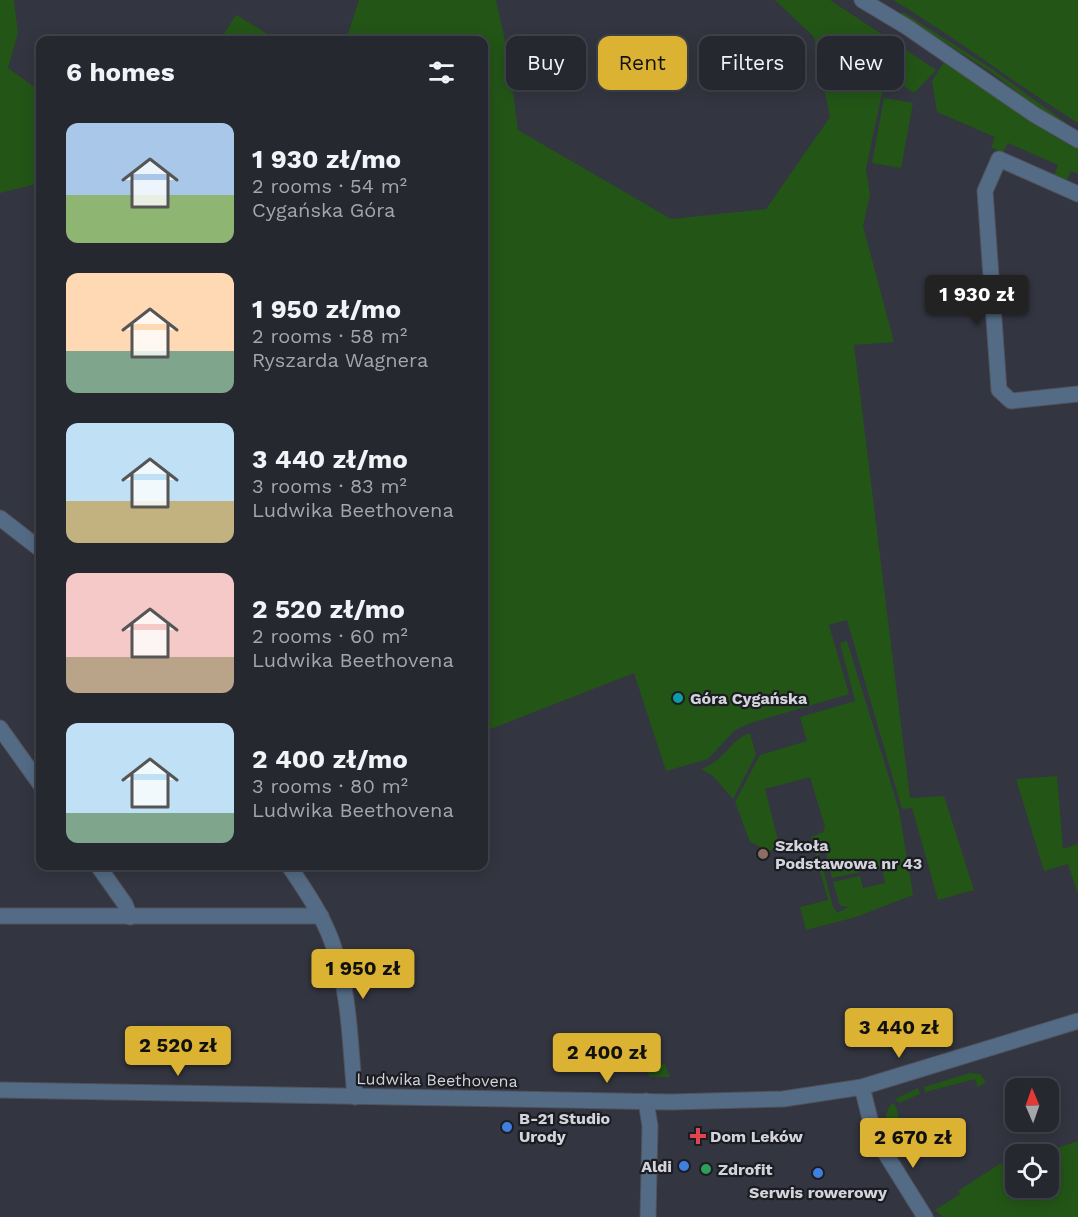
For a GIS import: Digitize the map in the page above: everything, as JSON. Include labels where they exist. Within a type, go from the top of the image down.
[{"type":"street","points":[[862,0],[907,27],[1035,115],[1078,140]]},
{"type":"street","points":[[1078,194],[999,159],[985,191],[999,390],[1011,401],[1078,394]]},
{"type":"street","points":[[0,518],[36,546]]},
{"type":"street","points":[[0,728],[36,778]]},
{"type":"street","points":[[101,870],[125,904],[130,917]]},
{"type":"street","points":[[292,870],[321,916],[332,941],[344,986],[355,1096]]},
{"type":"street","points":[[0,916],[321,916]]},
{"type":"street","name":"Ludwika Beethovena","points":[[0,1090],[646,1101],[783,1099],[862,1087],[1078,1021]]},
{"type":"street","points":[[862,1087],[874,1135],[925,1217]]},
{"type":"street","points":[[646,1101],[650,1126],[648,1217]]},
{"type":"green space","points":[[0,0],[14,0],[18,33],[8,68],[36,88],[36,184],[0,193]]},
{"type":"green space","points":[[359,0],[496,0],[506,45],[506,90],[513,90],[518,130],[671,219],[766,209],[830,117],[825,90],[883,90],[866,169],[870,195],[863,226],[894,342],[854,345],[910,798],[944,796],[974,890],[938,900],[912,808],[902,809],[847,620],[829,625],[849,694],[751,723],[735,730],[708,759],[666,771],[634,673],[488,730],[488,36],[347,36]]},
{"type":"green space","points":[[775,0],[830,0],[885,36],[817,36],[817,52],[814,37]]},
{"type":"green space","points":[[893,0],[1078,0],[1078,123],[940,30]]},
{"type":"green space","points":[[903,12],[992,69],[1076,130],[1038,108],[991,72],[901,14]]},
{"type":"green space","points":[[236,15],[271,36],[223,36]]},
{"type":"green space","points":[[904,49],[936,70],[914,93],[904,86]]},
{"type":"green space","points":[[944,62],[1043,130],[1078,149],[1078,174],[1071,171],[1067,180],[1054,175],[1058,165],[1008,143],[1003,153],[991,147],[995,137],[937,112],[932,81]]},
{"type":"green space","points":[[884,98],[913,103],[901,168],[872,163]]},
{"type":"green space","points":[[847,641],[899,810],[913,895],[856,917],[806,930],[800,907],[828,900],[817,861],[821,860],[833,907],[837,913],[849,907],[840,906],[833,882],[860,876],[863,888],[885,883],[882,867],[832,878],[824,845],[818,845],[820,854],[816,856],[811,837],[823,832],[825,827],[810,777],[765,789],[780,848],[769,851],[750,842],[735,802],[760,755],[807,741],[800,717],[855,701],[840,643]]},
{"type":"green space","points":[[750,733],[756,755],[733,799],[713,776],[701,769],[716,761],[738,740]]},
{"type":"green space","points":[[1057,776],[1063,849],[1078,844],[1078,894],[1068,864],[1044,871],[1016,779]]},
{"type":"green space","points":[[665,1064],[670,1077],[649,1077],[646,1066]]},
{"type":"green space","points":[[970,1073],[980,1074],[986,1082],[978,1087],[975,1079],[925,1092],[924,1087]]},
{"type":"green space","points":[[918,1088],[920,1094],[899,1103],[895,1099]]},
{"type":"green space","points":[[892,1103],[896,1106],[904,1142],[900,1149],[896,1149],[886,1126],[886,1114]]},
{"type":"green space","points":[[1078,1141],[1078,1217],[943,1217],[935,1210],[960,1194],[958,1191],[1001,1163],[1005,1164],[1005,1198],[1059,1198],[1059,1147]]},
{"type":"place","name":"Góra Cygańska","points":[[678,698]]},
{"type":"place","name":"Szkoła Podstawowa nr 43","points":[[763,854]]},
{"type":"place","name":"B-21 Studio Urody","points":[[507,1127]]},
{"type":"place","name":"Dom Leków","points":[[698,1136]]},
{"type":"place","name":"Aldi","points":[[684,1166]]},
{"type":"place","name":"Zdrofit","points":[[706,1169]]},
{"type":"place","name":"Serwis rowerowy","points":[[818,1173]]}]
